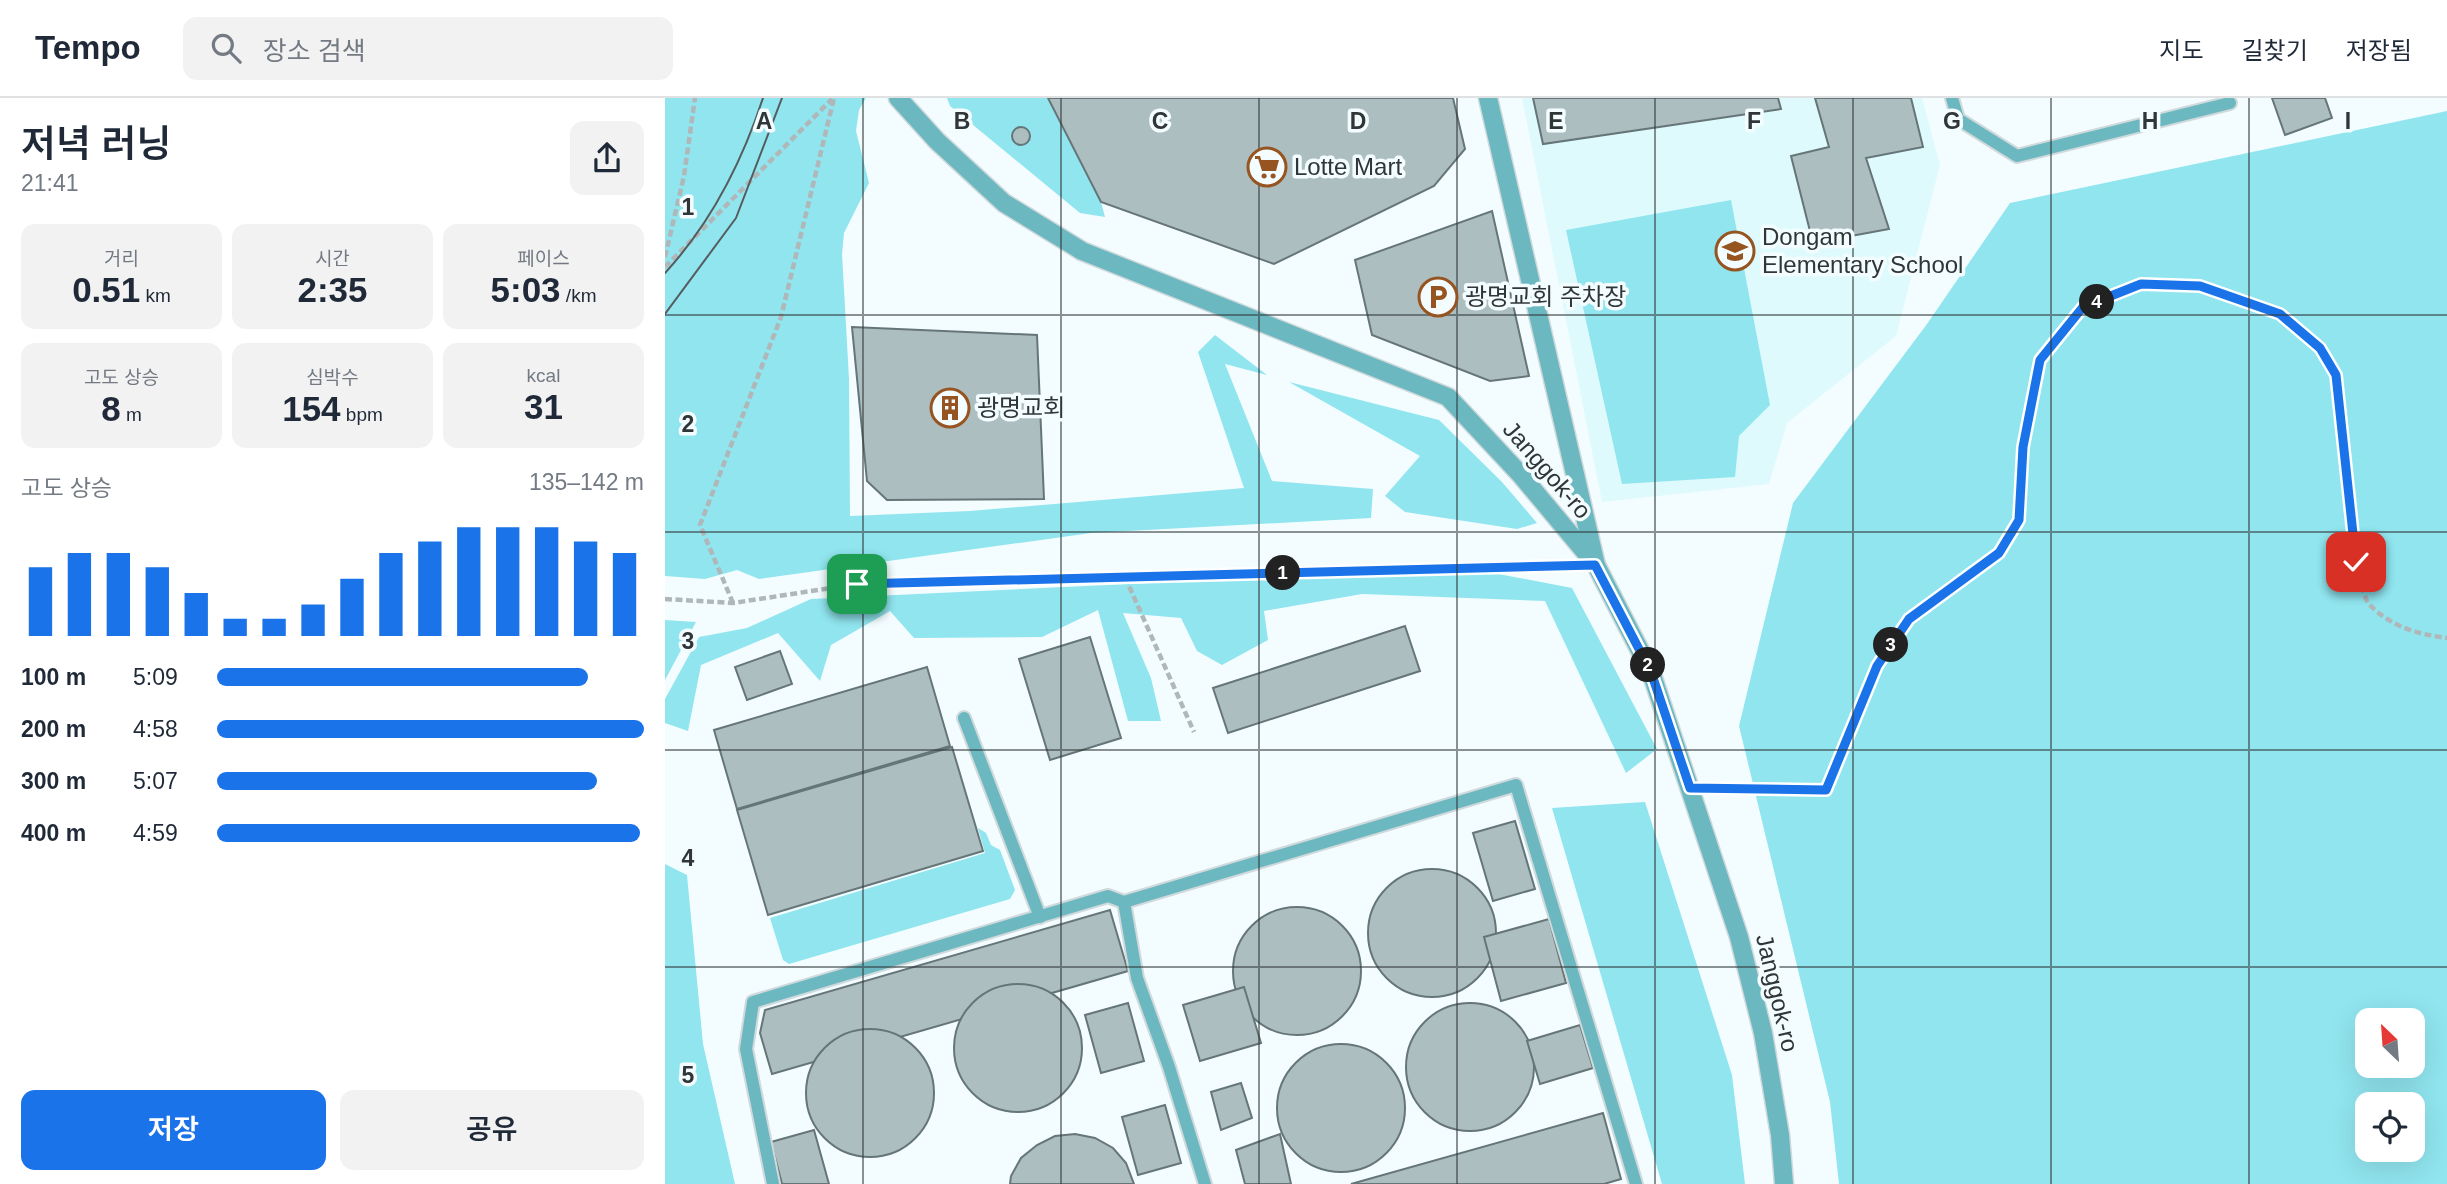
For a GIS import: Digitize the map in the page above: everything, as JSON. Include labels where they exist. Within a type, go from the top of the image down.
[{"type":"street","name":"Janggok-ro","points":[[898,98],[937,141],[1004,203],[1082,251],[1448,397],[1520,474],[1595,565],[1651,672],[1739,937],[1763,1033],[1780,1135],[1784,1184]]},
{"type":"street","points":[[1488,98],[1595,565]]},
{"type":"lane","points":[[1952,98],[1958,119],[2017,156],[2230,103]]},
{"type":"lane","points":[[964,718],[1040,917]]},
{"type":"lane","points":[[773,1184],[746,1049],[753,1002],[1108,896],[1123,902],[1516,785],[1636,1184]]},
{"type":"lane","points":[[1123,902],[1137,978],[1169,1066],[1205,1184]]},
{"type":"path","points":[[665,257],[684,176],[695,98]]},
{"type":"path","points":[[665,267],[833,98]]},
{"type":"path","points":[[733,603],[701,525],[781,317],[833,98]]},
{"type":"path","points":[[1690,788],[1826,790],[1877,666],[1909,619],[1999,553],[2019,520],[2023,447],[2040,360],[2083,307],[2141,284],[2200,286],[2280,314],[2320,348],[2336,375],[2356,562],[2367,603],[2399,628],[2447,638]]},
{"type":"path","points":[[665,599],[733,603],[857,584],[1595,565]]},
{"type":"path","points":[[1125,577],[1194,732]]},
{"type":"shaded area","points":[[665,98],[866,98],[859,110],[856,131],[869,183],[844,233],[842,254],[849,379],[850,516],[970,511],[1244,488],[1198,352],[1215,335],[1267,375],[1225,364],[1272,481],[1373,489],[1371,518],[1091,533],[759,579],[737,570],[705,579],[665,576]]},
{"type":"shaded area","points":[[947,98],[1048,98],[1101,202],[1105,217],[1080,213],[950,106]]},
{"type":"shaded area","name":"Dongam Elementary School","points":[[1522,98],[1922,98],[1940,165],[1896,336],[1787,423],[1769,484],[1602,502]]},
{"type":"shaded area","points":[[2447,111],[2447,1184],[1839,1184],[1830,1102],[1739,726],[1793,503],[1927,324],[2010,203]]},
{"type":"shaded area","points":[[1731,200],[1770,405],[1739,436],[1735,477],[1622,484],[1566,230]]},
{"type":"shaded area","points":[[1289,382],[1439,420],[1502,482],[1537,523],[1517,529],[1405,512],[1385,496],[1420,456]]},
{"type":"shaded area","points":[[1467,568],[1572,588],[1657,749],[1626,773],[1545,601],[1362,594],[1264,611],[1268,640],[1222,665],[1197,651],[1181,618],[1123,613],[1151,678],[1161,721],[1128,721],[1098,610],[1042,637],[914,638],[890,611],[831,645],[820,681],[778,633],[701,665],[688,731],[665,723],[665,699],[699,637],[747,628],[811,599]]},
{"type":"shaded area","points":[[665,620],[696,622],[665,680]]},
{"type":"shaded area","points":[[1645,802],[1732,1075],[1745,1184],[1662,1184],[1552,808]]},
{"type":"shaded area","points":[[978,828],[986,833],[991,845],[1000,850],[1015,890],[1010,899],[789,964],[783,960],[770,918],[985,853]]},
{"type":"shaded area","points":[[665,864],[687,875],[703,1044],[735,1184],[665,1184]]},
{"type":"building","name":"Lotte Mart","points":[[1048,98],[1453,98],[1465,149],[1434,186],[1274,264],[1101,202]]},
{"type":"building","points":[[1533,98],[1778,98],[1781,109],[1543,144]]},
{"type":"building","points":[[1815,98],[1911,98],[1923,147],[1866,158],[1889,229],[1813,243],[1791,156],[1829,147]]},
{"type":"building","points":[[2272,98],[2325,98],[2332,118],[2285,135]]},
{"type":"building","points":[[1017,127],[1025,127],[1030,136],[1028,143],[1017,145],[1012,140],[1012,132]]},
{"type":"building","name":"광명교회 주차장","points":[[1492,211],[1529,376],[1490,381],[1372,335],[1355,260]]},
{"type":"building","name":"광명교회","points":[[852,327],[1037,335],[1044,499],[887,500],[867,481]]},
{"type":"building","points":[[1405,626],[1420,671],[1228,733],[1213,688]]},
{"type":"building","points":[[1090,637],[1121,738],[1050,760],[1019,659]]},
{"type":"building","points":[[780,651],[792,684],[747,700],[735,667]]},
{"type":"building","points":[[927,667],[950,746],[737,809],[714,730]]},
{"type":"building","points":[[952,747],[983,851],[768,915],[737,810]]},
{"type":"building","points":[[1515,821],[1535,889],[1493,901],[1473,833]]},
{"type":"building","points":[[1432,869],[1456,874],[1477,888],[1491,909],[1496,933],[1491,957],[1477,978],[1456,992],[1432,997],[1408,992],[1387,978],[1373,957],[1368,933],[1373,909],[1387,888],[1408,874]]},
{"type":"building","points":[[1297,907],[1321,912],[1342,926],[1356,947],[1361,971],[1356,995],[1342,1016],[1321,1030],[1297,1035],[1273,1030],[1252,1016],[1238,995],[1233,971],[1238,947],[1252,926],[1273,912]]},
{"type":"building","points":[[1110,910],[1128,971],[772,1074],[760,1033],[765,1010]]},
{"type":"building","points":[[1549,919],[1566,983],[1501,1001],[1484,937]]},
{"type":"building","points":[[1018,984],[1043,989],[1063,1003],[1077,1023],[1082,1048],[1077,1073],[1063,1093],[1043,1107],[1018,1112],[993,1107],[973,1093],[959,1073],[954,1048],[959,1023],[973,1003],[993,989]]},
{"type":"building","points":[[1244,987],[1261,1043],[1200,1061],[1183,1005]]},
{"type":"building","points":[[1128,1003],[1144,1061],[1101,1073],[1085,1015]]},
{"type":"building","points":[[1470,1003],[1494,1008],[1515,1022],[1529,1043],[1534,1067],[1529,1091],[1515,1112],[1494,1126],[1470,1131],[1446,1126],[1425,1112],[1411,1091],[1406,1067],[1411,1043],[1425,1022],[1446,1008]]},
{"type":"building","points":[[1580,1025],[1593,1068],[1540,1084],[1527,1041]]},
{"type":"building","points":[[870,1029],[894,1034],[915,1048],[929,1069],[934,1093],[929,1117],[915,1138],[894,1152],[870,1157],[846,1152],[825,1138],[811,1117],[806,1093],[811,1069],[825,1048],[846,1034]]},
{"type":"building","points":[[1341,1044],[1365,1049],[1386,1063],[1400,1084],[1405,1108],[1400,1132],[1386,1153],[1365,1167],[1341,1172],[1317,1167],[1296,1153],[1282,1132],[1277,1108],[1282,1084],[1296,1063],[1317,1049]]},
{"type":"building","points":[[1241,1083],[1252,1118],[1221,1130],[1211,1092]]},
{"type":"building","points":[[1165,1105],[1181,1163],[1138,1175],[1122,1117]]},
{"type":"building","points":[[1603,1113],[1621,1179],[1604,1184],[1351,1184]]},
{"type":"building","points":[[814,1130],[829,1184],[782,1184],[771,1142]]},
{"type":"building","points":[[1075,1134],[1095,1138],[1113,1148],[1126,1163],[1134,1184],[1010,1184],[1011,1176],[1021,1158],[1037,1145],[1055,1136]]},
{"type":"building","points":[[1280,1134],[1291,1184],[1245,1184],[1236,1150]]},
{"type":"tram line","points":[[665,273],[711,213],[735,168],[763,98]]},
{"type":"tram line","points":[[665,314],[736,218],[782,98]]},
{"type":"place","name":"Lotte Mart","points":[[1267,167]]},
{"type":"place","name":"Dongam Elementary School","points":[[1735,251]]},
{"type":"place","name":"광명교회 주차장","points":[[1438,297]]},
{"type":"place","name":"광명교회","points":[[950,408]]},
{"type":"route","points":[[857,584],[1595,565],[1651,672],[1690,788],[1826,790],[1877,666],[1909,619],[1999,553],[2019,520],[2023,447],[2040,360],[2083,307],[2141,284],[2200,286],[2280,314],[2320,348],[2336,375],[2356,562]]}]
